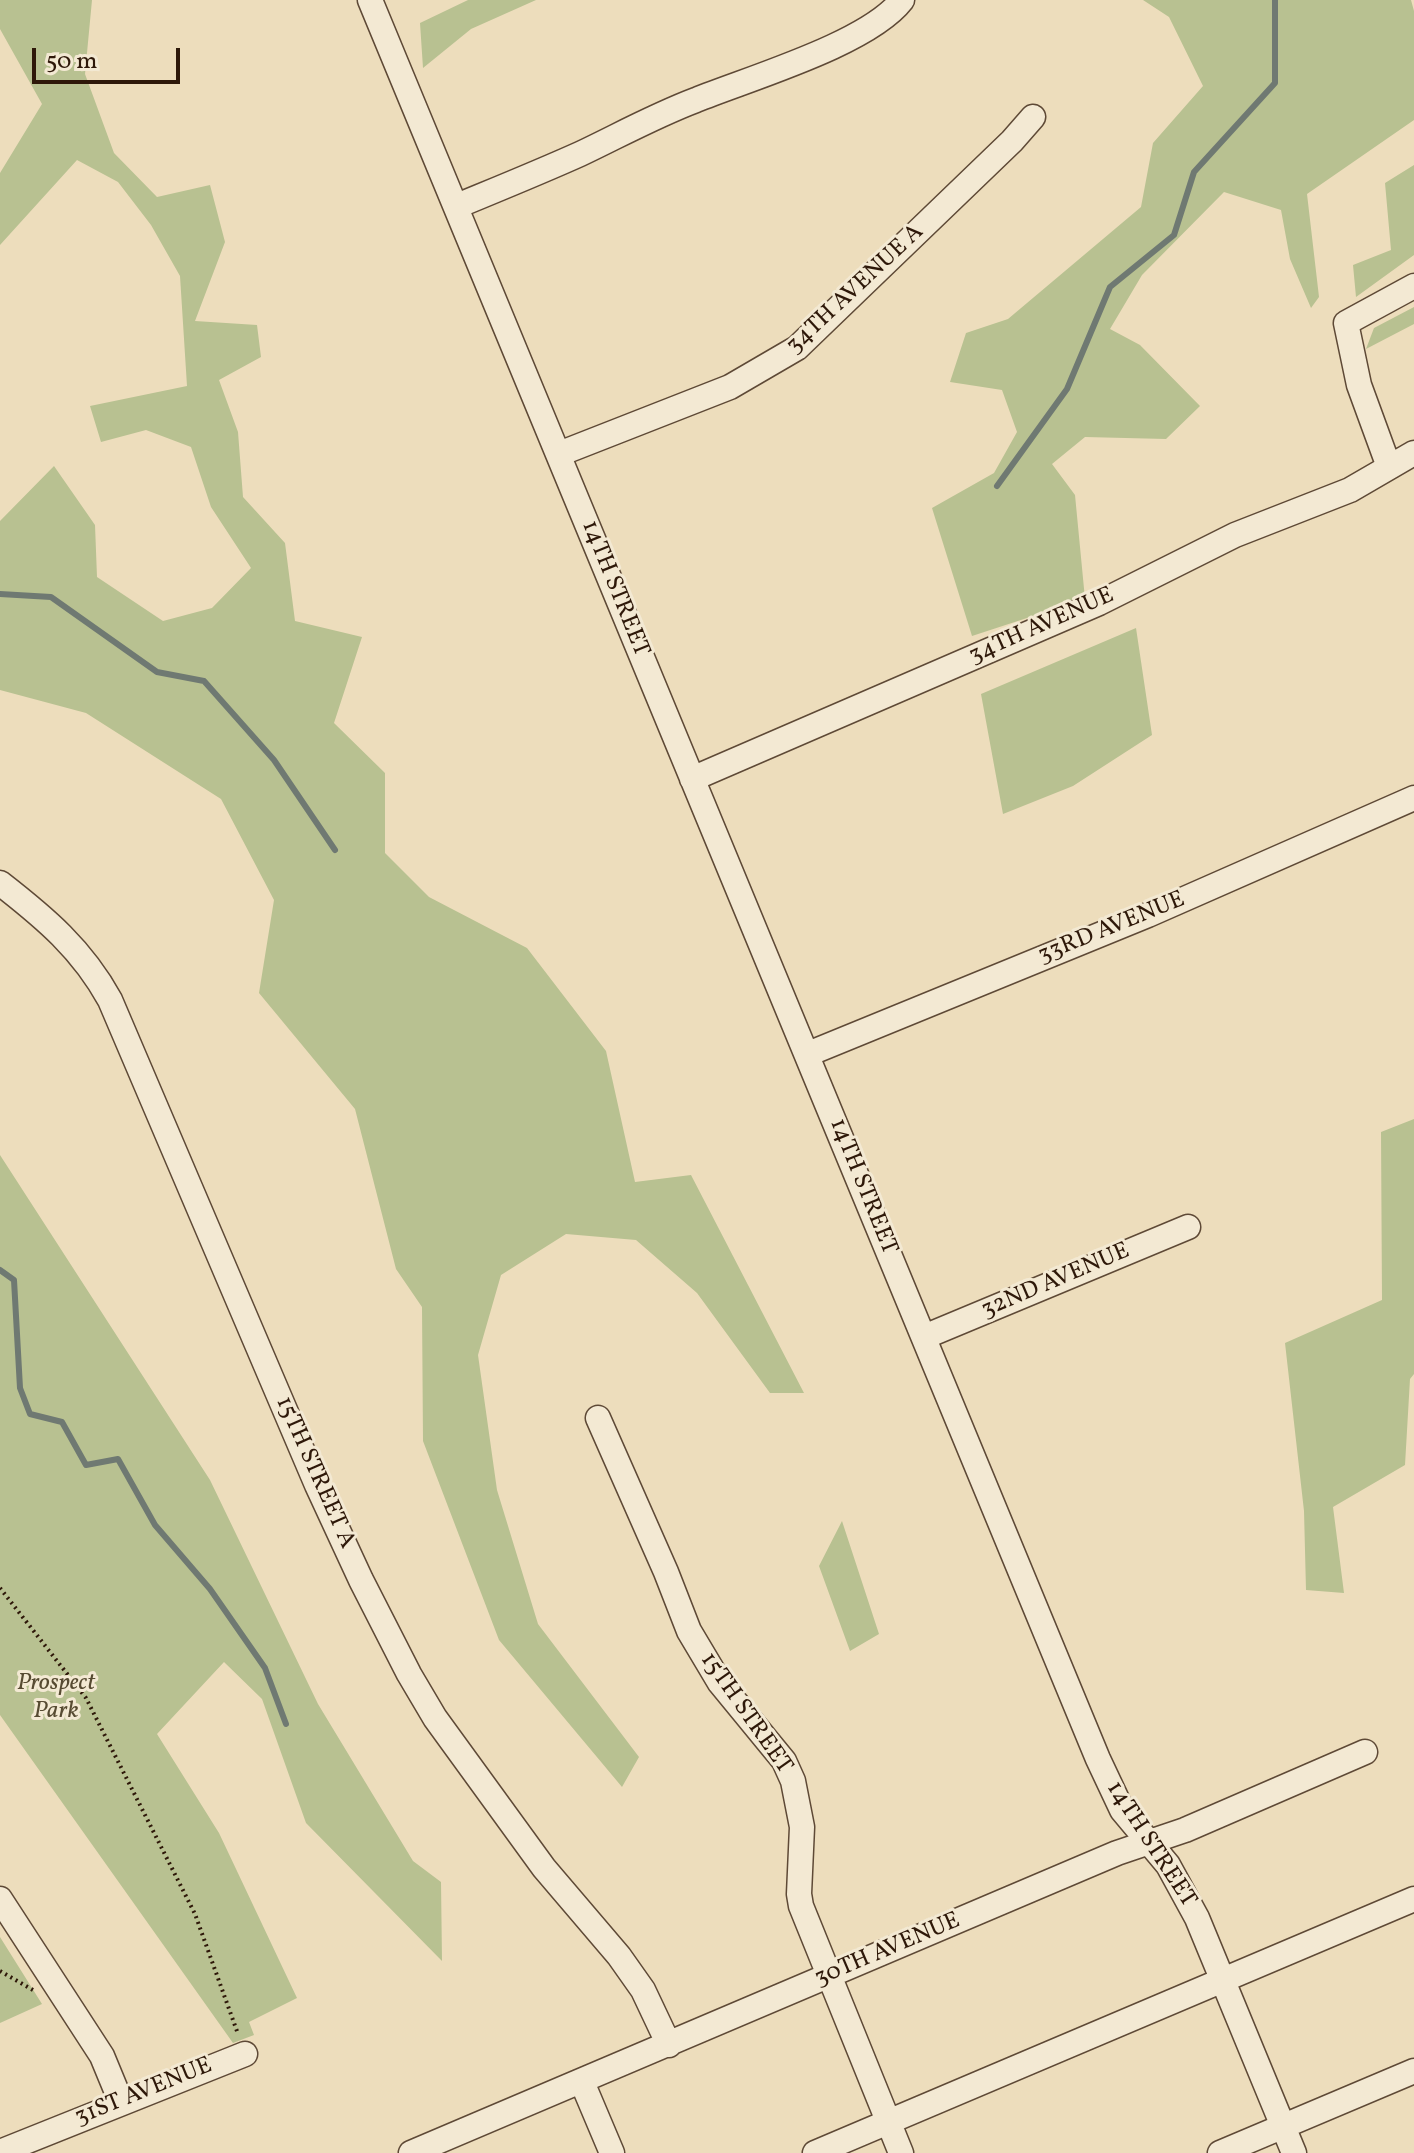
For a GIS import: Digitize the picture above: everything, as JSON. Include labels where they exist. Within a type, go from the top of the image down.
[{"type":"street","name":"14TH STREET","points":[[370,0],[1107,1781],[1122,1810],[1150,1841],[1181,1884],[1294,2153]]},
{"type":"street","points":[[457,206],[696,100],[826,48],[879,23],[902,0]]},
{"type":"street","name":"34TH AVENUE A","points":[[559,454],[730,387],[797,348],[1012,141],[1033,117]]},
{"type":"street","points":[[1389,467],[1359,385],[1346,323],[1414,286]]},
{"type":"street","name":"34TH AVENUE","points":[[692,779],[1084,609],[1235,535],[1350,490],[1414,453]]},
{"type":"street","name":"33RD AVENUE","points":[[808,1054],[1162,909],[1414,798]]},
{"type":"street","name":"15TH STREET A","points":[[0,883],[69,941],[94,970],[110,1000],[317,1485],[409,1674],[435,1718],[544,1868],[627,1967],[643,1990],[669,2045]]},
{"type":"street","name":"32ND AVENUE","points":[[924,1337],[1188,1227]]},
{"type":"street","name":"15TH STREET","points":[[598,1418],[689,1631],[720,1683],[784,1761],[793,1781],[802,1827],[801,1906],[901,2153]]},
{"type":"street","name":"30TH AVENUE","points":[[411,2153],[1365,1752]]},
{"type":"street","points":[[0,1899],[102,2056],[121,2102]]},
{"type":"street","points":[[815,2153],[1414,1899]]},
{"type":"street","name":"31ST AVENUE","points":[[0,2152],[245,2054]]},
{"type":"street","points":[[1220,2153],[1414,2071]]},
{"type":"street","points":[[582,2082],[612,2153]]},
{"type":"path","points":[[0,1588],[86,1698],[195,1914],[245,2054]]},
{"type":"green space","points":[[0,0],[92,0],[85,74],[114,153],[157,197],[210,185],[225,242],[195,321],[257,325],[261,357],[219,380],[238,432],[243,497],[285,543],[295,621],[362,637],[334,723],[385,773],[385,853],[429,897],[527,948],[606,1051],[635,1182],[691,1175],[804,1393],[770,1393],[697,1293],[636,1240],[566,1234],[501,1275],[478,1355],[497,1490],[538,1624],[639,1757],[622,1787],[499,1640],[423,1441],[422,1307],[396,1269],[355,1109],[259,993],[274,900],[221,799],[86,713],[0,690],[0,521],[54,466],[95,525],[97,577],[163,621],[212,608],[251,568],[211,507],[191,447],[146,430],[101,442],[90,406],[187,386],[180,276],[151,225],[118,182],[77,160],[0,245],[0,173],[42,104],[0,29]]},
{"type":"green space","points":[[468,0],[536,0],[471,29],[423,68],[420,23]]},
{"type":"green space","points":[[1143,0],[1411,0],[1414,11],[1414,120],[1307,194],[1319,297],[1311,308],[1290,259],[1281,210],[1224,192],[1142,275],[1110,329],[1140,345],[1200,406],[1166,439],[1085,437],[1052,464],[1075,495],[1085,599],[972,636],[932,508],[994,473],[1017,432],[1002,390],[950,382],[966,333],[1008,319],[1141,207],[1153,143],[1203,86],[1169,17]]},
{"type":"green space","points":[[1414,165],[1414,255],[1356,297],[1353,265],[1391,250],[1385,183]]},
{"type":"green space","points":[[1414,307],[1414,324],[1366,349],[1374,328]]},
{"type":"green space","points":[[1136,628],[1152,735],[1073,786],[1003,814],[981,694]]},
{"type":"green space","points":[[1414,1119],[1414,1374],[1410,1379],[1405,1465],[1333,1507],[1344,1593],[1306,1590],[1304,1511],[1285,1343],[1382,1300],[1381,1132]]},
{"type":"green space","name":"Prospect Park","points":[[0,1155],[210,1480],[318,1704],[413,1861],[441,1882],[442,1961],[306,1823],[262,1699],[224,1662],[157,1734],[219,1833],[297,1998],[249,2022],[254,2035],[233,2043],[0,1715]]},
{"type":"green space","points":[[842,1521],[879,1634],[850,1651],[819,1566]]},
{"type":"green space","points":[[0,1937],[42,2004],[0,2023]]},
{"type":"waterway","points":[[997,486],[1067,389],[1110,287],[1174,235],[1194,172],[1275,83],[1275,0]]},
{"type":"waterway","points":[[0,594],[51,597],[157,672],[204,681],[274,760],[335,850]]},
{"type":"waterway","points":[[0,1270],[14,1280],[20,1388],[30,1414],[62,1422],[86,1465],[118,1459],[155,1525],[210,1589],[265,1668],[286,1724]]}]
